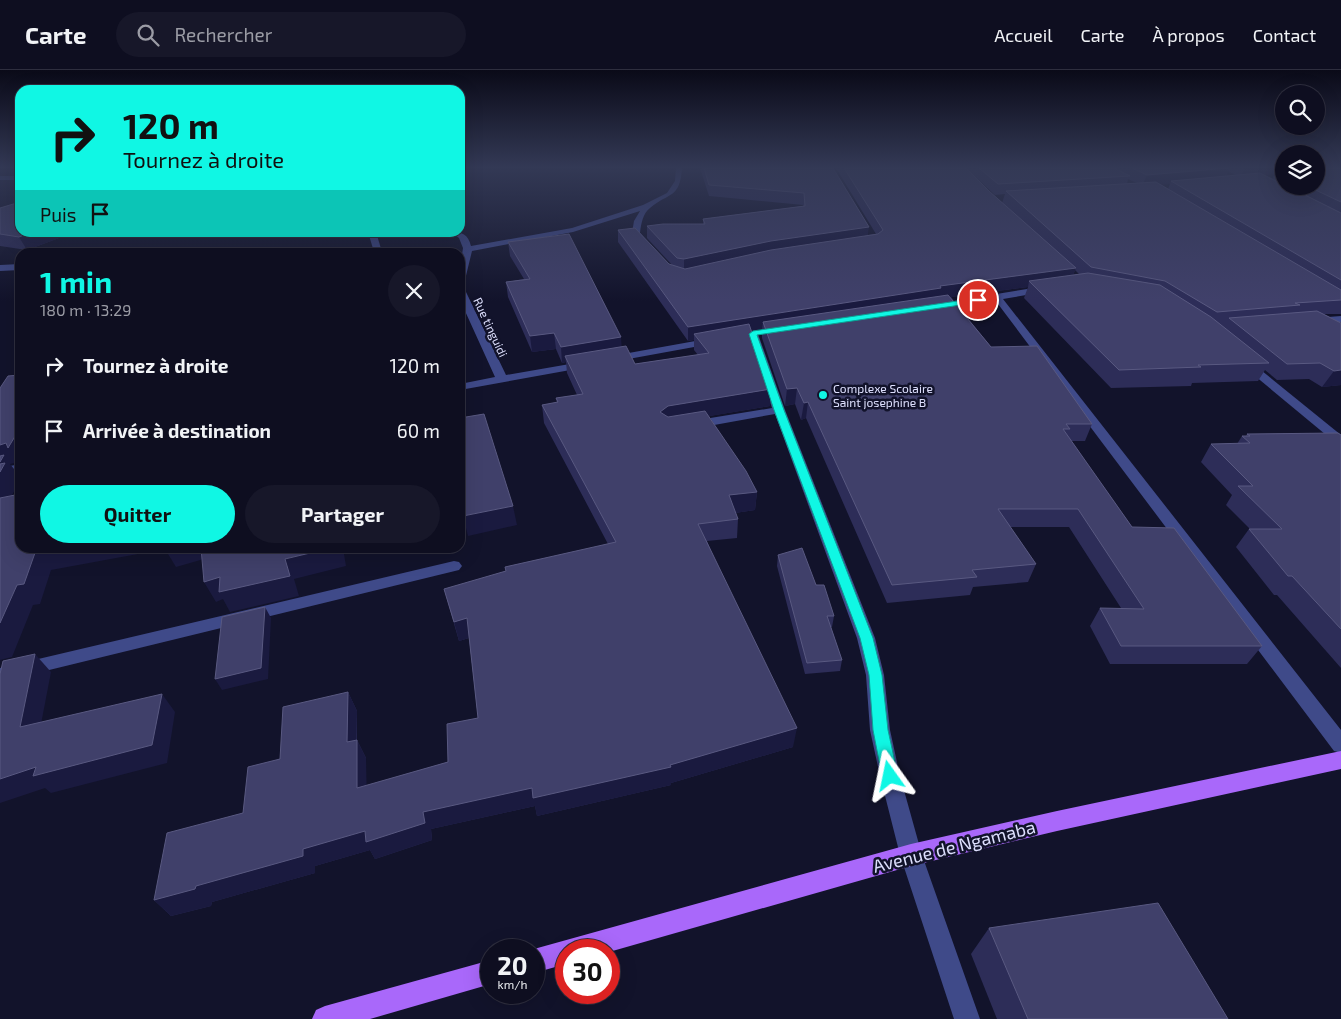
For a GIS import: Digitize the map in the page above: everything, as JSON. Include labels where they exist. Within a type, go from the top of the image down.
[{"type":"main road","name":"Avenue de Ngamaba","points":[[611,939],[911,855],[1058,820],[1341,760]]},
{"type":"main road","points":[[325,1019],[480,975]]},
{"type":"street","points":[[461,237],[466,241],[469,249],[573,230],[629,212]]},
{"type":"street","points":[[643,212],[638,221],[636,233],[655,254]]},
{"type":"street","name":"Rue tinguidi","points":[[465,265],[469,249]]},
{"type":"street","points":[[0,268],[15,267]]},
{"type":"street","points":[[929,308],[1054,288]]},
{"type":"street","points":[[997,297],[1341,745]]},
{"type":"street","name":"Rue tinguidi","points":[[465,300],[502,379]]},
{"type":"street","points":[[1303,322],[1341,319]]},
{"type":"street","points":[[753,334],[779,410],[866,638],[876,675],[882,739],[911,855],[967,1019]]},
{"type":"street","points":[[465,386],[724,339]]},
{"type":"street","points":[[1237,356],[1341,441]]},
{"type":"street","points":[[678,427],[779,410]]},
{"type":"street","points":[[0,472],[15,469]]},
{"type":"street","points":[[2,695],[5,674],[454,566]]},
{"type":"building","points":[[0,212],[15,212],[15,236],[0,234]]},
{"type":"building","points":[[756,212],[860,212],[869,227],[771,241],[684,259],[677,258],[647,226],[705,224],[703,219]]},
{"type":"building","points":[[872,212],[1013,212],[1076,268],[940,286],[941,288],[688,327],[618,230],[635,228],[669,264],[685,269],[771,250],[878,234],[883,230]]},
{"type":"building","points":[[1030,212],[1208,212],[1341,290],[1341,300],[1217,312],[1165,281],[1091,267]]},
{"type":"building","points":[[1225,212],[1340,212],[1341,280]]},
{"type":"building","points":[[569,234],[621,337],[561,347],[554,333],[530,336],[506,282],[530,279],[508,242]]},
{"type":"building","points":[[1088,273],[1160,285],[1211,317],[1269,363],[1119,370],[1029,281]]},
{"type":"building","points":[[948,295],[991,347],[1037,346],[1092,424],[1066,424],[1070,429],[1063,429],[1132,527],[1174,528],[1262,646],[1121,646],[1100,608],[1144,609],[1078,509],[998,509],[1036,564],[972,570],[977,577],[892,585],[808,402],[804,403],[797,388],[787,389],[763,322]]},
{"type":"building","points":[[1317,311],[1341,323],[1341,370],[1334,371],[1320,363],[1287,364],[1229,318]]},
{"type":"building","points":[[749,324],[771,389],[668,406],[660,412],[668,417],[705,411],[746,471],[757,492],[729,495],[738,519],[698,524],[797,728],[670,765],[671,767],[533,798],[532,788],[423,812],[425,823],[366,842],[365,831],[303,849],[303,856],[196,886],[195,889],[154,900],[167,833],[243,813],[248,767],[280,759],[283,707],[348,692],[347,742],[357,740],[357,788],[448,762],[447,724],[478,718],[467,618],[454,622],[444,589],[506,571],[505,567],[616,542],[542,405],[558,402],[556,398],[583,394],[565,356],[626,346],[635,364],[709,353],[694,334]]},
{"type":"building","points":[[15,375],[15,436],[8,448],[6,443],[0,445],[0,388],[8,376]]},
{"type":"building","points":[[484,414],[513,506],[465,516],[465,417]]},
{"type":"building","points":[[1338,433],[1341,435],[1341,629],[1292,576],[1288,576],[1249,529],[1282,529],[1238,486],[1253,486],[1211,444],[1250,443],[1242,436],[1250,436],[1247,434]]},
{"type":"building","points":[[5,463],[0,472],[0,464]]},
{"type":"building","points":[[15,495],[15,553],[35,553],[24,584],[17,585],[0,623],[0,498]]},
{"type":"building","points":[[802,548],[816,585],[824,585],[834,616],[827,616],[842,660],[807,663],[778,555]]},
{"type":"building","points":[[201,553],[310,553],[285,559],[290,576],[219,592],[220,577],[204,582]]},
{"type":"building","points":[[265,607],[261,668],[215,679],[222,617]]},
{"type":"building","points":[[35,654],[20,727],[162,694],[152,745],[33,776],[36,767],[0,779],[0,674],[3,661]]},
{"type":"building","points":[[1158,903],[1228,1019],[1028,1019],[989,928]]},
{"type":"place","name":"Complexe Scolaire Saint josephine B","points":[[823,395]]},
{"type":"route","points":[[890,776],[880,730],[876,675],[866,638],[779,410],[753,334],[978,300]]}]
